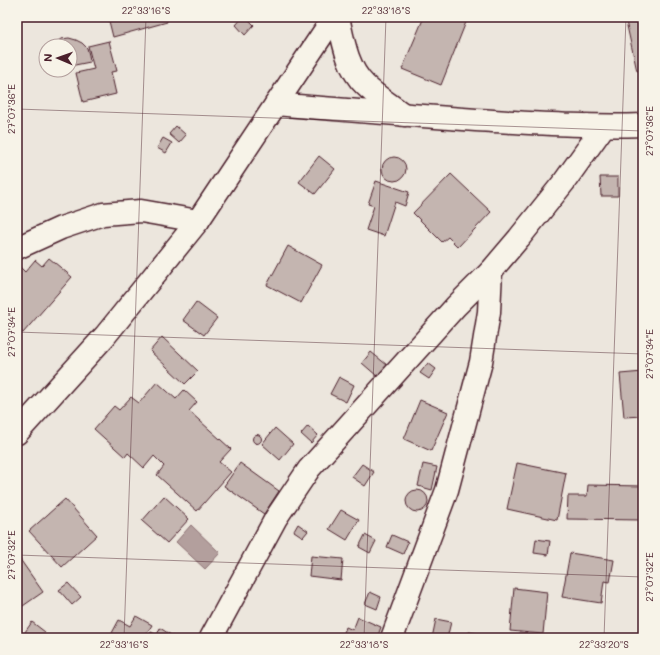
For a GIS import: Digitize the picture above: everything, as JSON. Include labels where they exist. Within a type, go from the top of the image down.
[{"type":"street","points":[[17,433],[106,336],[198,221],[334,17]]},
{"type":"street","points":[[338,17],[346,51],[355,73],[364,84],[404,115]]},
{"type":"street","points":[[276,104],[404,115],[529,123],[604,126],[643,125]]},
{"type":"street","points":[[211,638],[276,518],[310,469],[456,306],[491,271],[564,182],[604,126]]},
{"type":"street","points":[[17,248],[61,228],[103,214],[141,211],[198,221]]},
{"type":"street","points":[[392,638],[447,490],[481,362],[489,312],[491,271]]},
{"type":"shaded area","points":[[191,525],[220,553],[205,569],[176,542]]},
{"type":"building","points":[[108,17],[166,17],[167,22],[113,37]]},
{"type":"building","points":[[243,17],[246,17],[254,25],[245,35],[236,25]]},
{"type":"building","points":[[424,17],[468,17],[441,85],[402,69]]},
{"type":"building","points":[[625,17],[643,17],[643,69],[637,71]]},
{"type":"building","points":[[78,41],[87,48],[90,62],[78,64]]},
{"type":"building","points":[[109,41],[117,71],[111,72],[116,94],[83,102],[77,78],[78,73],[94,69],[88,46]]},
{"type":"building","points":[[176,126],[186,135],[179,143],[169,134]]},
{"type":"building","points":[[163,138],[172,143],[166,153],[157,148]]},
{"type":"building","points":[[319,156],[335,169],[315,194],[299,182]]},
{"type":"building","points":[[394,157],[403,160],[406,169],[403,178],[394,181],[385,178],[382,169],[385,160]]},
{"type":"building","points":[[451,174],[491,212],[458,247],[448,237],[442,242],[413,213]]},
{"type":"building","points":[[600,177],[618,177],[618,196],[601,196]]},
{"type":"building","points":[[376,181],[409,192],[405,206],[395,202],[384,236],[366,230],[374,206],[368,204]]},
{"type":"building","points":[[288,246],[322,265],[301,303],[267,285]]},
{"type":"building","points":[[49,258],[72,277],[23,333],[17,328],[17,270],[20,267],[25,272],[35,260],[42,266]]},
{"type":"building","points":[[196,302],[217,318],[204,335],[183,320]]},
{"type":"building","points":[[162,337],[198,371],[185,384],[150,351]]},
{"type":"building","points":[[371,352],[387,365],[377,376],[362,363]]},
{"type":"building","points":[[428,363],[436,369],[429,379],[420,373]]},
{"type":"building","points":[[643,372],[643,416],[624,417],[620,374]]},
{"type":"building","points":[[339,377],[354,385],[346,402],[330,394]]},
{"type":"building","points":[[157,382],[176,399],[184,390],[197,402],[189,411],[231,449],[219,462],[231,472],[197,511],[157,475],[164,466],[154,456],[144,468],[128,453],[125,457],[94,429],[114,406],[119,410],[131,397],[139,403]]},
{"type":"building","points":[[420,400],[448,412],[431,451],[404,439]]},
{"type":"building","points":[[308,426],[318,435],[311,443],[301,434]]},
{"type":"building","points":[[275,428],[293,444],[280,460],[262,444]]},
{"type":"building","points":[[257,434],[262,439],[257,444],[252,439]]},
{"type":"building","points":[[240,463],[279,491],[264,514],[224,486]]},
{"type":"building","points":[[517,463],[566,473],[557,520],[507,509]]},
{"type":"building","points":[[362,464],[374,472],[365,486],[352,477]]},
{"type":"building","points":[[423,464],[437,467],[432,490],[418,486]]},
{"type":"building","points":[[588,485],[643,486],[643,520],[567,519],[568,496],[587,496]]},
{"type":"building","points":[[417,490],[425,493],[428,501],[425,509],[417,512],[409,509],[406,501],[409,493]]},
{"type":"building","points":[[164,496],[189,519],[167,543],[142,521]]},
{"type":"building","points":[[65,499],[97,535],[62,567],[29,531]]},
{"type":"building","points":[[341,510],[359,520],[347,540],[329,529]]},
{"type":"building","points":[[298,524],[308,531],[303,537],[294,531]]},
{"type":"building","points":[[365,535],[376,541],[370,553],[359,547]]},
{"type":"building","points":[[392,535],[408,542],[403,554],[387,547]]},
{"type":"building","points":[[536,539],[550,541],[548,555],[534,553]]},
{"type":"building","points":[[570,553],[614,560],[610,582],[604,581],[601,603],[562,597]]},
{"type":"building","points":[[17,555],[43,592],[20,608],[17,604]]},
{"type":"building","points":[[311,556],[343,559],[341,580],[309,576]]},
{"type":"building","points":[[68,583],[81,597],[72,605],[59,590]]},
{"type":"building","points":[[514,588],[547,592],[543,634],[510,631]]},
{"type":"building","points":[[370,592],[381,597],[377,609],[365,604]]},
{"type":"building","points":[[136,616],[152,625],[144,638],[121,638],[112,633],[119,620],[130,626]]},
{"type":"building","points":[[358,617],[381,627],[377,638],[342,638],[346,627],[353,630]]},
{"type":"building","points":[[436,619],[451,622],[447,638],[432,638]]},
{"type":"building","points":[[32,622],[45,632],[40,638],[33,638],[25,632]]},
{"type":"building","points":[[160,628],[174,638],[148,638],[151,632],[157,635]]},
{"type":"building","points":[[469,632],[501,638],[468,638]]}]
